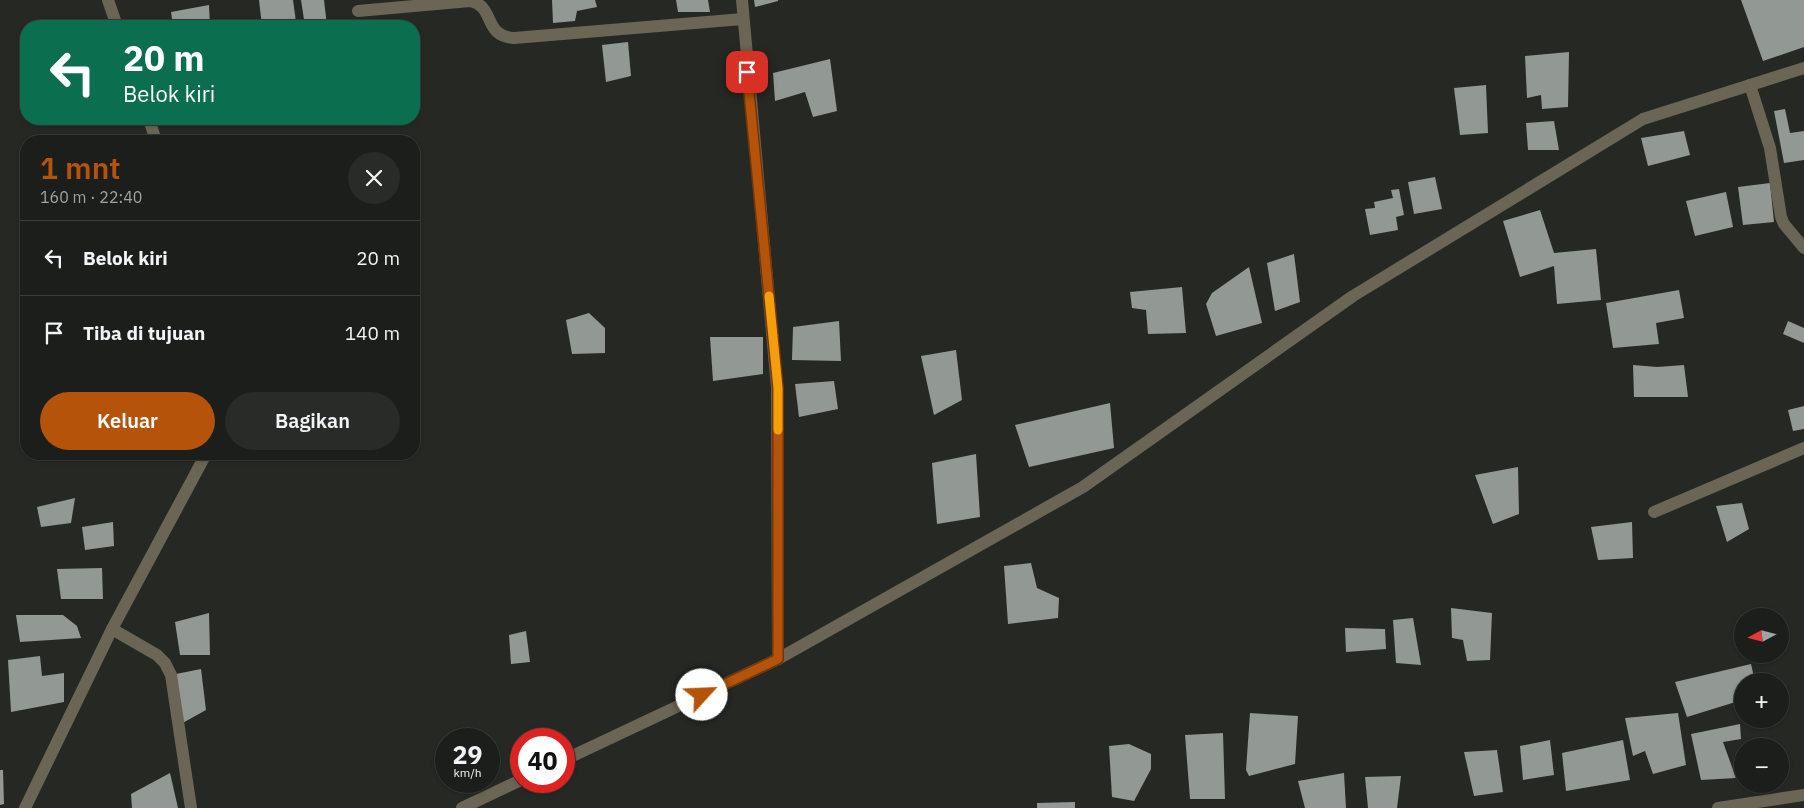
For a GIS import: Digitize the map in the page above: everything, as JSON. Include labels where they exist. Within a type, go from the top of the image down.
[{"type":"street","points":[[108,0],[115,20]]},
{"type":"street","points":[[742,0],[778,388],[778,659]]},
{"type":"street","points":[[358,11],[470,1],[478,2],[483,6],[496,32],[504,38],[743,19]]},
{"type":"street","points":[[575,755],[778,659],[1083,486],[1353,296],[1643,120],[1804,68]]},
{"type":"street","points":[[1750,86],[1770,148],[1781,216],[1784,224],[1804,248]]},
{"type":"street","points":[[1654,512],[1804,448]]},
{"type":"street","points":[[25,808],[203,460]]},
{"type":"street","points":[[115,631],[157,655],[165,663],[171,675],[191,808]]},
{"type":"street","points":[[462,808],[510,785]]},
{"type":"street","points":[[1718,808],[1804,795]]},
{"type":"building","points":[[259,0],[293,0],[296,20],[261,20]]},
{"type":"building","points":[[301,0],[324,0],[326,20],[304,20]]},
{"type":"building","points":[[552,0],[595,0],[597,7],[577,11],[575,21],[553,23]]},
{"type":"building","points":[[676,0],[708,0],[710,12],[678,12]]},
{"type":"building","points":[[754,0],[778,0],[778,1],[755,7]]},
{"type":"building","points":[[1741,0],[1804,0],[1804,47],[1763,61]]},
{"type":"building","points":[[209,5],[210,20],[172,20],[171,12]]},
{"type":"building","points":[[628,42],[631,76],[606,82],[602,45]]},
{"type":"building","points":[[1569,52],[1568,107],[1542,109],[1541,95],[1527,98],[1525,56]]},
{"type":"building","points":[[830,59],[837,111],[813,117],[805,92],[775,101],[773,73]]},
{"type":"building","points":[[1486,85],[1488,133],[1460,135],[1454,88]]},
{"type":"building","points":[[1785,109],[1790,133],[1804,131],[1804,160],[1784,163],[1774,111]]},
{"type":"building","points":[[1554,121],[1559,150],[1528,150],[1526,123]]},
{"type":"building","points":[[1684,131],[1690,155],[1648,166],[1641,138]]},
{"type":"building","points":[[1435,177],[1442,209],[1414,214],[1408,182]]},
{"type":"building","points":[[1770,183],[1774,222],[1743,225],[1738,187]]},
{"type":"building","points":[[1399,189],[1404,215],[1396,217],[1398,230],[1370,235],[1365,209],[1375,208],[1374,202],[1393,198],[1391,190]]},
{"type":"building","points":[[1726,192],[1733,227],[1695,236],[1686,201]]},
{"type":"building","points":[[1540,210],[1554,253],[1596,249],[1601,300],[1557,304],[1554,266],[1520,277],[1503,221]]},
{"type":"building","points":[[1294,254],[1300,302],[1275,311],[1267,263]]},
{"type":"building","points":[[1249,267],[1262,323],[1216,336],[1206,304],[1212,293]]},
{"type":"building","points":[[1182,287],[1186,333],[1148,334],[1146,310],[1132,308],[1130,292]]},
{"type":"building","points":[[1679,290],[1684,318],[1656,323],[1659,344],[1613,348],[1606,303]]},
{"type":"building","points":[[589,313],[605,328],[605,353],[572,354],[566,320]]},
{"type":"building","points":[[839,321],[841,361],[792,360],[793,327]]},
{"type":"building","points":[[1788,321],[1804,328],[1804,343],[1783,334]]},
{"type":"building","points":[[710,337],[763,337],[763,374],[713,381]]},
{"type":"building","points":[[956,350],[962,400],[934,415],[921,356]]},
{"type":"building","points":[[1633,365],[1657,367],[1684,365],[1688,397],[1634,397]]},
{"type":"building","points":[[834,381],[838,409],[799,417],[795,384]]},
{"type":"building","points":[[1110,403],[1114,448],[1029,467],[1015,425]]},
{"type":"building","points":[[1804,406],[1804,429],[1793,431],[1788,410]]},
{"type":"building","points":[[976,454],[980,517],[937,524],[932,463]]},
{"type":"building","points":[[1518,467],[1519,514],[1493,524],[1475,475]]},
{"type":"building","points":[[75,498],[71,523],[41,527],[37,507]]},
{"type":"building","points":[[1742,503],[1749,529],[1727,542],[1716,506]]},
{"type":"building","points":[[113,522],[114,546],[85,550],[82,527]]},
{"type":"building","points":[[1632,522],[1633,558],[1598,560],[1591,527]]},
{"type":"building","points":[[1031,563],[1037,588],[1059,598],[1058,618],[1008,624],[1004,566]]},
{"type":"building","points":[[102,568],[103,599],[61,599],[57,569]]},
{"type":"building","points":[[1451,608],[1492,613],[1490,660],[1467,661],[1463,640],[1452,638]]},
{"type":"building","points":[[209,613],[210,655],[180,655],[175,622]]},
{"type":"building","points":[[16,615],[63,615],[77,626],[81,638],[20,642]]},
{"type":"building","points":[[1413,618],[1421,665],[1396,663],[1393,620]]},
{"type":"building","points":[[1345,628],[1385,629],[1386,649],[1346,652]]},
{"type":"building","points":[[526,631],[530,662],[511,664],[509,635]]},
{"type":"building","points":[[40,656],[42,676],[64,673],[64,702],[11,712],[8,660]]},
{"type":"building","points":[[1751,664],[1753,673],[1734,673],[1734,702],[1687,717],[1675,682]]},
{"type":"building","points":[[201,669],[206,710],[179,725],[171,675]]},
{"type":"building","points":[[1250,713],[1298,716],[1295,764],[1249,776],[1246,770]]},
{"type":"building","points":[[1678,713],[1686,765],[1653,774],[1645,751],[1633,756],[1625,718]]},
{"type":"building","points":[[1734,725],[1734,728],[1740,728],[1741,738],[1734,738],[1734,740],[1723,742],[1734,772],[1734,778],[1701,780],[1691,734]]},
{"type":"building","points":[[1223,733],[1225,799],[1190,799],[1185,735]]},
{"type":"building","points":[[1550,740],[1554,775],[1523,780],[1520,746]]},
{"type":"building","points":[[1623,740],[1630,780],[1566,791],[1562,753]]},
{"type":"building","points":[[1129,744],[1151,754],[1151,769],[1134,801],[1112,797],[1109,746]]},
{"type":"building","points":[[1497,750],[1503,792],[1474,796],[1464,752]]},
{"type":"building","points":[[0,770],[3,770],[4,804],[0,805]]},
{"type":"building","points":[[170,773],[178,808],[132,808],[131,794]]},
{"type":"building","points":[[1344,773],[1346,808],[1305,808],[1298,781]]},
{"type":"building","points":[[1401,776],[1397,808],[1368,808],[1365,777]]},
{"type":"building","points":[[1075,802],[1075,808],[1037,808],[1037,803]]},
{"type":"slow traffic","points":[[769,296],[778,388],[778,430]]},
{"type":"route","points":[[702,695],[778,659],[778,388],[747,72]]}]
